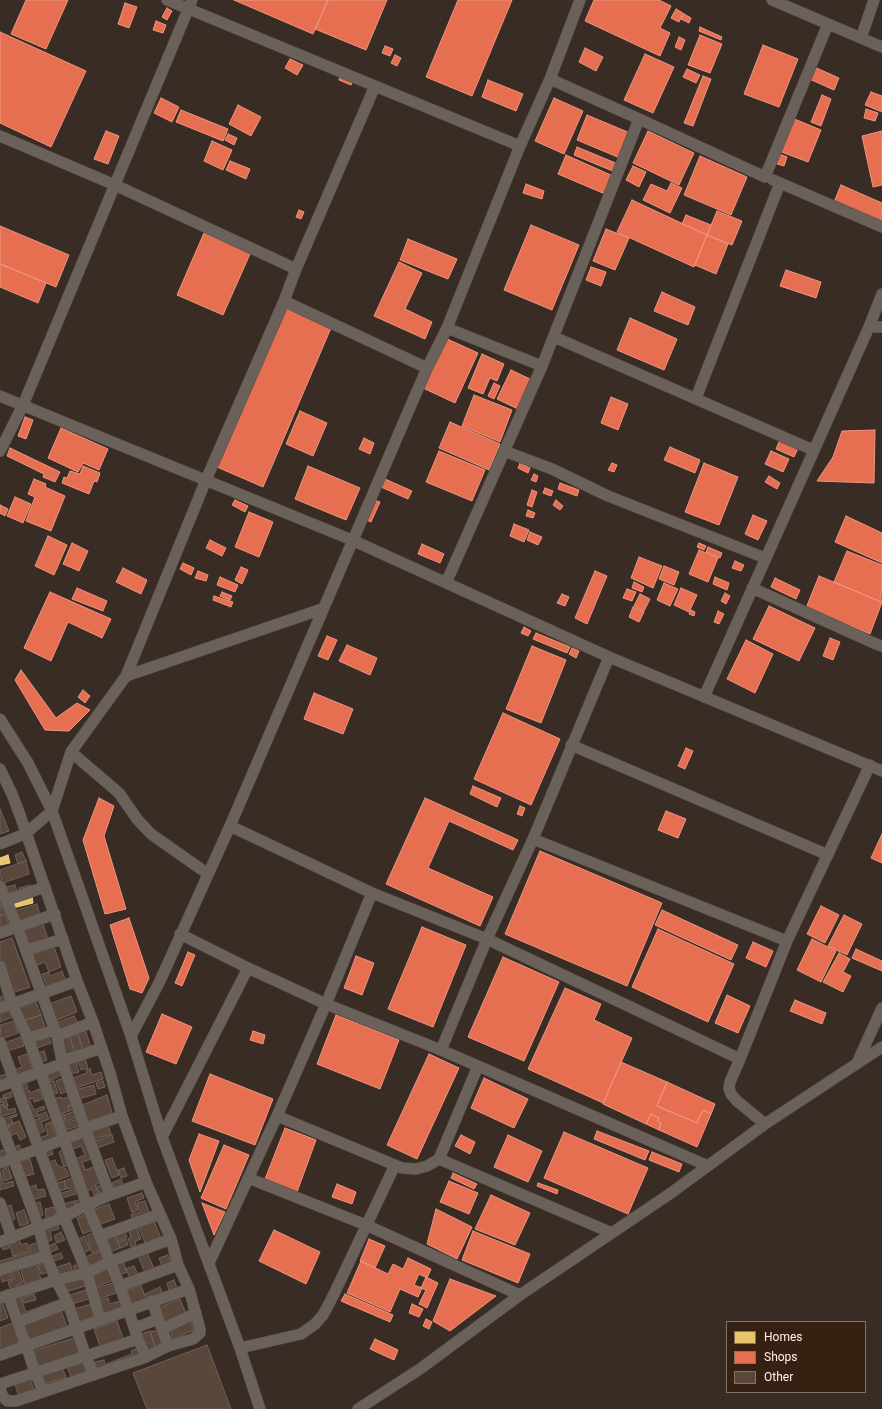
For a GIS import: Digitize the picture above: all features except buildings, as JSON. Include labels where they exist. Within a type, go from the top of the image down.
[{"type":"street","points":[[167,0],[190,5],[375,86],[520,146]]},
{"type":"street","points":[[132,1036],[159,983],[230,826],[352,540],[427,368],[447,328],[520,146],[550,79],[580,0]]},
{"type":"street","points":[[772,0],[882,47]]},
{"type":"street","points":[[861,38],[874,0]]},
{"type":"street","points":[[0,451],[23,405],[190,5]]},
{"type":"street","points":[[765,177],[828,24]]},
{"type":"street","points":[[550,79],[639,118],[765,177],[882,227]]},
{"type":"street","points":[[0,844],[25,834],[52,811],[71,752],[126,676],[206,480],[375,86]]},
{"type":"street","points":[[446,583],[542,366],[639,118]]},
{"type":"street","points":[[0,136],[115,185],[296,269]]},
{"type":"street","points":[[696,398],[780,183]]},
{"type":"street","points":[[704,697],[869,327],[882,294]]},
{"type":"street","points":[[284,301],[427,368]]},
{"type":"street","points":[[869,327],[882,327]]},
{"type":"street","points":[[447,328],[542,366]]},
{"type":"street","points":[[554,337],[813,450]]},
{"type":"street","points":[[0,396],[352,540],[609,657],[882,770]]},
{"type":"street","points":[[504,451],[552,468],[608,496],[765,558]]},
{"type":"street","points":[[752,588],[882,646]]},
{"type":"street","points":[[126,676],[322,609]]},
{"type":"street","points":[[441,1050],[487,939],[533,839],[609,657]]},
{"type":"street","points":[[0,719],[28,764],[52,811],[132,1036],[162,1137],[240,1348],[260,1409]]},
{"type":"street","points":[[571,745],[828,855]]},
{"type":"street","points":[[71,752],[119,793],[137,819],[151,834],[208,874]]},
{"type":"street","points":[[765,1124],[737,1101],[731,1094],[729,1088],[730,1082],[787,941],[870,766]]},
{"type":"street","points":[[0,1388],[7,1401],[11,1402],[146,1357],[168,1346],[193,1339],[200,1333],[189,1289],[178,1265],[171,1239],[146,1182],[122,1116],[94,1022],[77,981],[17,808],[1,774]]},
{"type":"street","points":[[230,826],[372,892],[487,939],[740,1059]]},
{"type":"street","points":[[533,839],[787,941]]},
{"type":"street","points":[[0,886],[17,926],[42,993],[56,1033],[62,1061],[110,1195]]},
{"type":"street","points":[[6,900],[45,887]]},
{"type":"street","points":[[209,1263],[277,1116],[326,1004],[372,892]]},
{"type":"street","points":[[0,933],[55,914]]},
{"type":"street","points":[[180,934],[248,968],[326,1004],[441,1050],[708,1166]]},
{"type":"street","points":[[26,950],[62,939]]},
{"type":"street","points":[[0,966],[12,1004],[28,1038],[87,1205],[120,1286],[136,1334],[146,1357]]},
{"type":"street","points":[[162,1137],[248,968]]},
{"type":"street","points":[[0,1008],[77,981]]},
{"type":"street","points":[[857,1064],[882,1008]]},
{"type":"street","points":[[28,1038],[56,1033],[94,1022]]},
{"type":"street","points":[[0,1042],[40,1148],[64,1218],[87,1273],[100,1319]]},
{"type":"street","points":[[358,1409],[420,1369],[520,1295],[708,1166],[765,1124],[882,1047]]},
{"type":"street","points":[[0,1086],[59,1065],[62,1061],[102,1048]]},
{"type":"street","points":[[277,1116],[402,1168],[416,1169],[427,1166],[439,1158],[478,1066]]},
{"type":"street","points":[[0,1163],[64,1140],[86,1131],[91,1126],[122,1116]]},
{"type":"street","points":[[0,1122],[39,1228],[46,1256],[68,1303],[86,1357],[94,1375]]},
{"type":"street","points":[[439,1158],[612,1233]]},
{"type":"street","points":[[240,1348],[301,1334],[316,1324],[323,1315],[333,1296],[395,1165]]},
{"type":"street","points":[[248,1178],[366,1226],[520,1295]]},
{"type":"street","points":[[0,1242],[64,1218],[87,1205],[146,1182]]},
{"type":"street","points":[[0,1203],[12,1238]]},
{"type":"street","points":[[100,1236],[160,1214]]},
{"type":"street","points":[[42,1391],[18,1322],[4,1296],[56,1280],[87,1273],[110,1262],[171,1239]]},
{"type":"street","points":[[0,1270],[46,1256]]},
{"type":"street","points":[[120,1286],[178,1265]]},
{"type":"street","points":[[0,1355],[189,1289]]},
{"type":"street","points":[[152,1301],[168,1346]]},
{"type":"street","points":[[18,1322],[68,1303]]},
{"type":"street","points":[[0,1384],[86,1357],[160,1324],[196,1313]]}]
